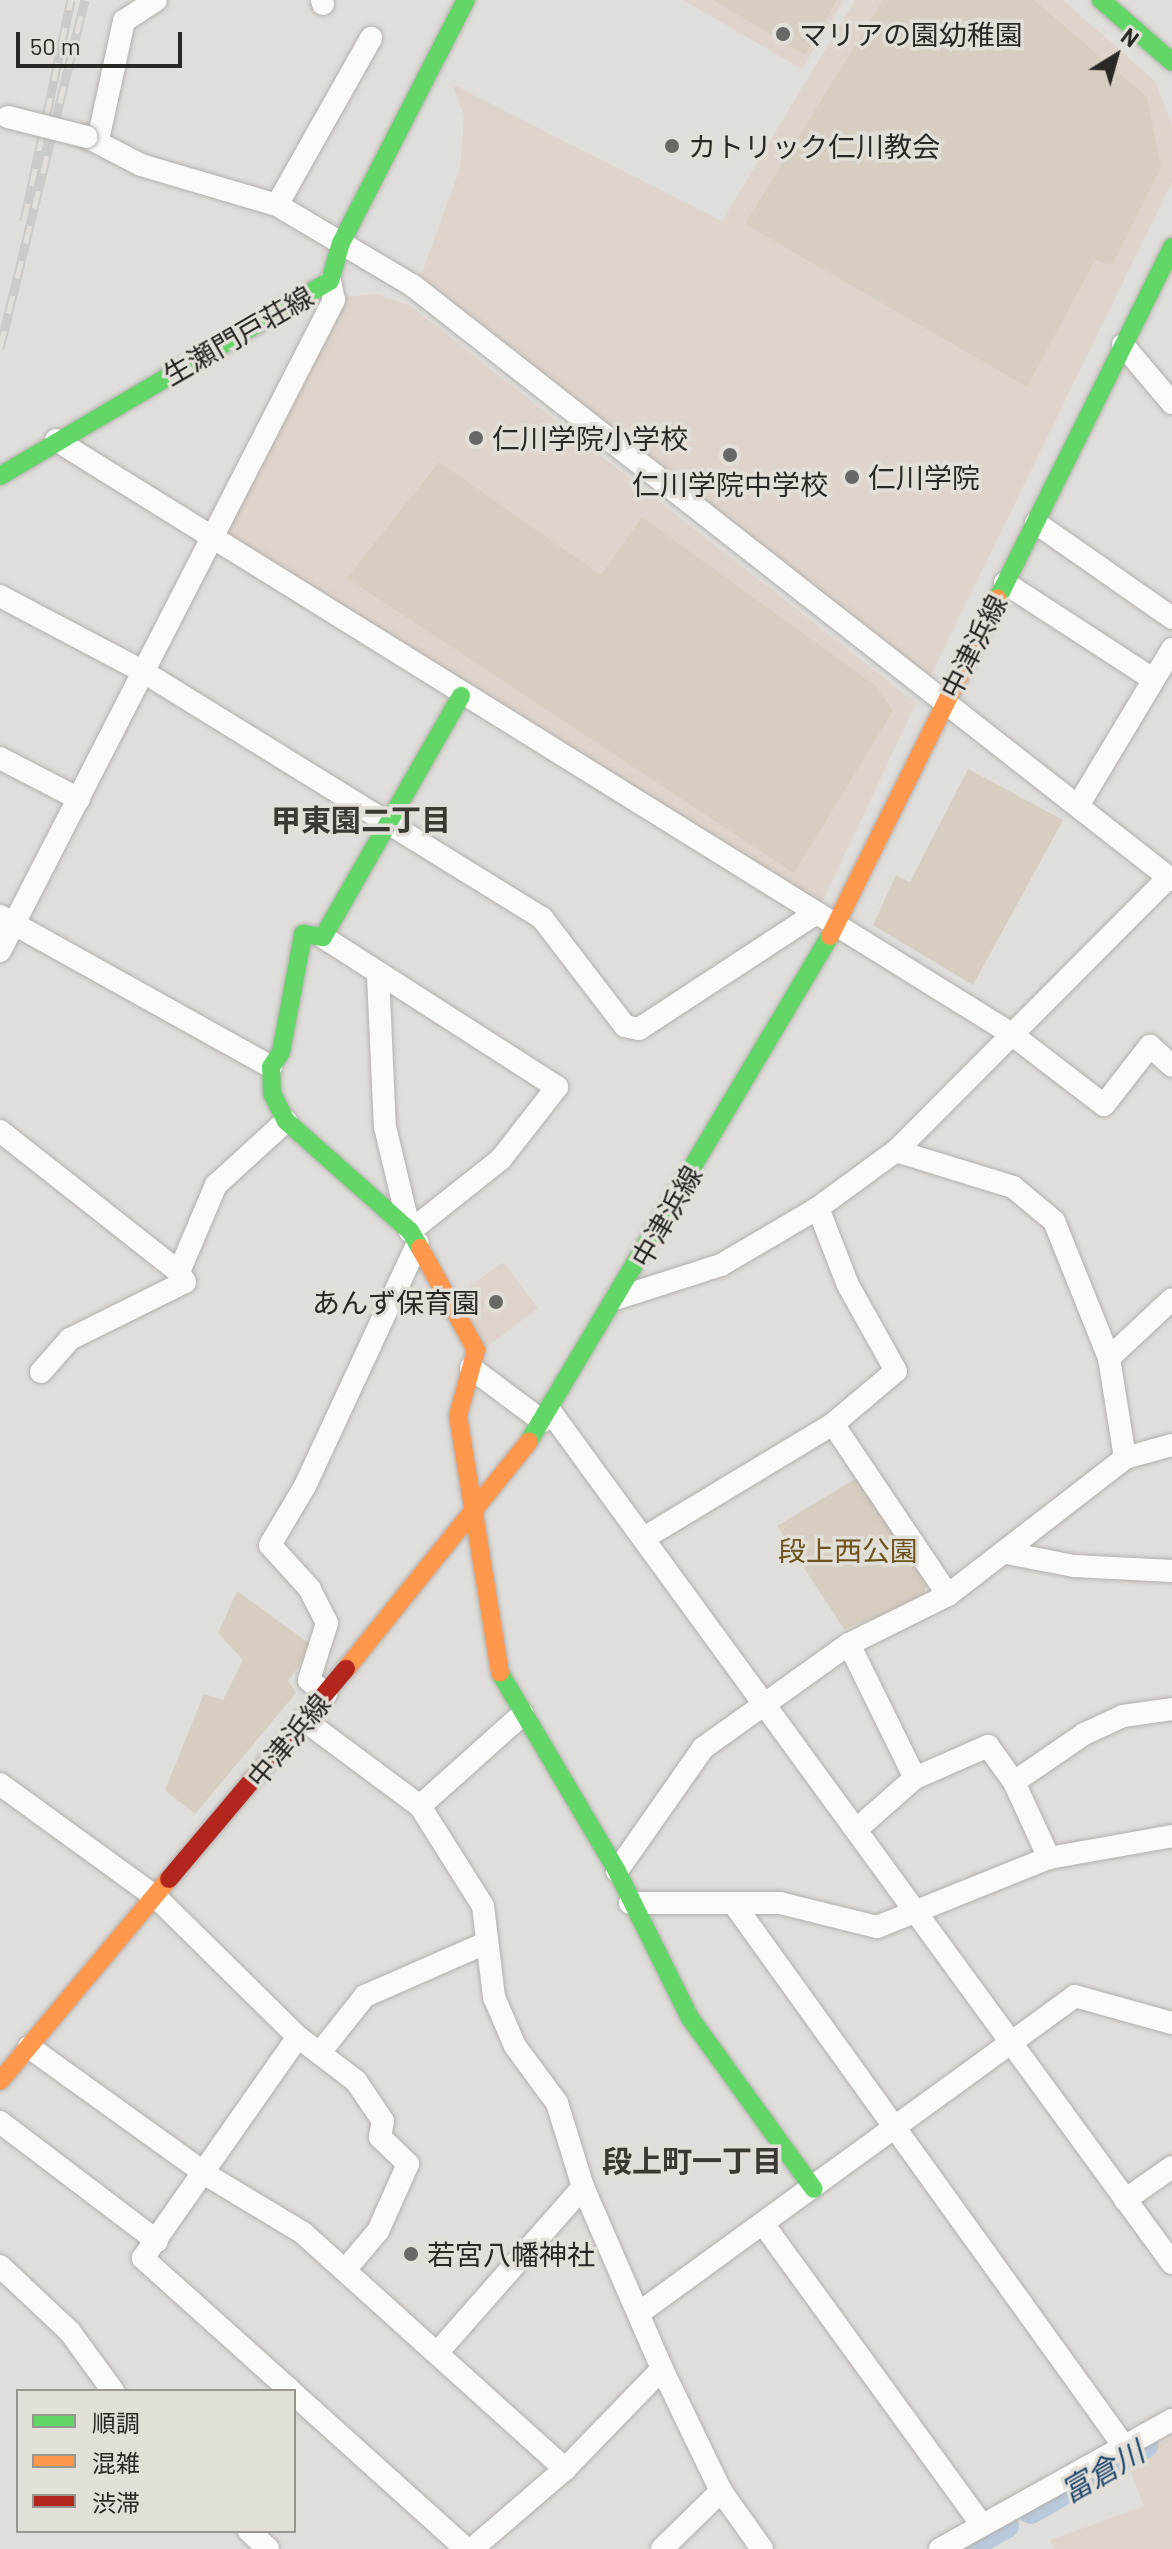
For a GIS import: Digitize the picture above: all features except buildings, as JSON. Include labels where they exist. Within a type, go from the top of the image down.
[{"type":"street","points":[[93,138],[124,21],[156,0]]},
{"type":"street","name":"生瀬門戸荘線","points":[[0,476],[56,440],[330,281],[341,243],[466,0]]},
{"type":"street","points":[[1101,0],[1172,62]]},
{"type":"street","points":[[277,205],[371,38]]},
{"type":"street","points":[[4,116],[93,138],[141,165],[277,205],[412,285],[943,705],[1079,804],[1170,879],[1137,916],[1010,1033],[896,1151],[818,1208],[721,1265],[618,1298]]},
{"type":"street","name":"中津浜線","points":[[0,2081],[157,1898],[477,1513],[546,1416],[835,927],[1172,247]]},
{"type":"street","points":[[0,951],[7,920],[79,799],[334,300],[330,281]]},
{"type":"street","points":[[1123,345],[1172,403]]},
{"type":"street","points":[[56,440],[461,696],[1010,1033],[1104,1105],[1150,1046],[1172,1066]]},
{"type":"street","points":[[1036,523],[1172,618]]},
{"type":"street","points":[[1005,583],[1153,679]]},
{"type":"street","points":[[0,596],[142,671],[542,918],[625,1026],[639,1029],[815,914]]},
{"type":"street","points":[[1079,804],[1172,649]]},
{"type":"street","points":[[323,937],[461,696]]},
{"type":"street","points":[[0,758],[79,799]]},
{"type":"street","points":[[7,920],[271,1067]]},
{"type":"street","points":[[326,1694],[309,1680],[327,1623],[310,1589],[270,1545],[305,1486],[414,1237],[501,1159],[557,1087],[323,937],[303,934],[281,1052],[271,1067],[272,1093],[286,1121],[414,1237]]},
{"type":"street","points":[[378,975],[385,1127],[414,1237],[476,1350],[458,1416],[477,1513],[495,1651],[523,1714],[617,1871],[630,1903],[690,2018],[814,2189]]},
{"type":"street","points":[[179,1272],[225,1171],[286,1121]]},
{"type":"street","points":[[0,1131],[179,1272],[185,1282],[70,1339],[41,1372]]},
{"type":"street","points":[[896,1151],[1013,1187],[1054,1221],[1109,1358],[1125,1458]]},
{"type":"street","points":[[644,1538],[833,1424],[896,1371],[848,1285],[818,1208]]},
{"type":"street","points":[[1109,1358],[1172,1299]]},
{"type":"street","points":[[471,1368],[546,1416],[644,1538],[858,1828],[1010,2045],[1172,2263]]},
{"type":"street","points":[[833,1424],[948,1595]]},
{"type":"street","points":[[617,1871],[703,1748],[849,1644],[948,1595],[1007,1553],[1125,1458],[1172,1445]]},
{"type":"street","points":[[1007,1553],[1074,1566],[1172,1571]]},
{"type":"street","points":[[849,1644],[915,1778]]},
{"type":"street","points":[[1014,1782],[1097,1728],[1172,1709]]},
{"type":"street","points":[[420,1806],[523,1714]]},
{"type":"street","points":[[304,1720],[420,1806],[483,1906],[494,1997],[515,2046],[557,2103],[583,2187],[662,2369],[721,2491],[762,2549]]},
{"type":"street","points":[[858,1828],[915,1778],[988,1746],[1014,1782],[1049,1858]]},
{"type":"street","points":[[0,1784],[157,1898],[298,2037],[322,2050],[356,2081],[383,2121],[380,2137],[408,2164],[378,2231],[346,2269]]},
{"type":"street","points":[[630,1903],[780,1903],[877,1927],[917,1915],[964,1887],[1049,1858],[1172,1836]]},
{"type":"street","points":[[734,1904],[1126,2449]]},
{"type":"street","points":[[322,2050],[365,1996],[486,1943]]},
{"type":"street","points":[[639,2313],[814,2189],[1075,1996],[1172,2023]]},
{"type":"street","points":[[289,2389],[143,2258],[207,2175],[298,2037]]},
{"type":"street","points":[[29,2047],[207,2175],[303,2233],[565,2469]]},
{"type":"street","points":[[0,2122],[157,2241]]},
{"type":"street","points":[[1125,2200],[1172,2167]]},
{"type":"street","points":[[438,2352],[583,2187]]},
{"type":"street","points":[[764,2225],[982,2525]]},
{"type":"street","points":[[0,2266],[70,2332],[112,2389]]},
{"type":"street","points":[[472,2549],[565,2469],[662,2369]]},
{"type":"street","points":[[296,2396],[466,2549]]},
{"type":"street","points":[[940,2549],[1126,2449],[1172,2420]]},
{"type":"street","points":[[662,2549],[721,2491]]},
{"type":"street","points":[[251,2533],[268,2549]]},
{"type":"shaded area","name":"マリアの園幼稚園","points":[[683,0],[844,0],[802,69]]},
{"type":"shaded area","name":"仁川学院","points":[[855,0],[1063,0],[1155,81],[1172,125],[1172,182],[929,679],[421,276],[460,168],[464,117],[452,84],[722,221]]},
{"type":"shaded area","points":[[377,294],[409,305],[916,703],[821,905],[224,532],[344,297]]},
{"type":"shaded area","name":"あんず保育園","points":[[503,1262],[538,1308],[485,1348],[457,1295]]},
{"type":"shaded area","points":[[1172,2437],[1172,2549],[1054,2549],[1050,2540],[1144,2506],[1127,2462]]},
{"type":"green space","name":"マリアの園幼稚園","points":[[713,0],[837,0],[805,55]]},
{"type":"green space","points":[[883,0],[1034,0],[1147,97],[1161,167],[1112,265],[1095,260],[1027,387],[745,224]]},
{"type":"green space","points":[[439,462],[601,575],[642,517],[876,686],[893,711],[794,873],[347,578]]},
{"type":"green space","points":[[968,769],[1063,820],[973,985],[873,925],[896,875],[910,882]]},
{"type":"green space","name":"段上西公園","points":[[857,1478],[926,1584],[923,1601],[844,1629],[777,1526]]},
{"type":"green space","points":[[237,1591],[313,1646],[288,1681],[296,1693],[195,1814],[165,1790],[204,1694],[223,1700],[243,1660],[218,1633]]},
{"type":"waterway","name":"富倉川","points":[[1031,2512],[1146,2446]]},
{"type":"waterway","name":"富倉川","points":[[967,2549],[1007,2526]]},
{"type":"railway","points":[[24,221],[71,0]]},
{"type":"railway","points":[[0,348],[85,0]]},
{"type":"traffic: fast","points":[[0,476],[330,281],[341,243],[466,0]]},
{"type":"traffic: fast","points":[[1101,0],[1172,62]]},
{"type":"traffic: fast","points":[[998,598],[1172,247]]},
{"type":"traffic: fast","points":[[420,1248],[410,1231],[286,1121],[272,1093],[271,1067],[281,1052],[303,934],[323,937],[461,696]]},
{"type":"traffic: fast","points":[[529,1441],[830,936]]},
{"type":"traffic: fast","points":[[500,1673],[617,1871],[690,2018],[814,2189]]},
{"type":"traffic: slow","points":[[830,936],[998,598]]},
{"type":"traffic: slow","points":[[420,1248],[476,1350],[458,1416],[500,1673]]},
{"type":"traffic: slow","points":[[346,1669],[529,1441]]},
{"type":"traffic: slow","points":[[0,2081],[169,1879]]},
{"type":"traffic: jam","points":[[169,1879],[346,1669]]},
{"type":"place","name":"マリアの園幼稚園","points":[[783,34]]},
{"type":"place","name":"カトリック仁川教会","points":[[672,146]]},
{"type":"place","name":"仁川学院小学校","points":[[476,438]]},
{"type":"place","name":"仁川学院中学校","points":[[730,455]]},
{"type":"place","name":"仁川学院","points":[[852,477]]},
{"type":"place","name":"あんず保育園","points":[[496,1302]]},
{"type":"place","name":"若宮八幡神社","points":[[411,2254]]},
{"type":"district","name":"甲東園二丁目","points":[[361,819]]},
{"type":"district","name":"段上町一丁目","points":[[692,2160]]}]
